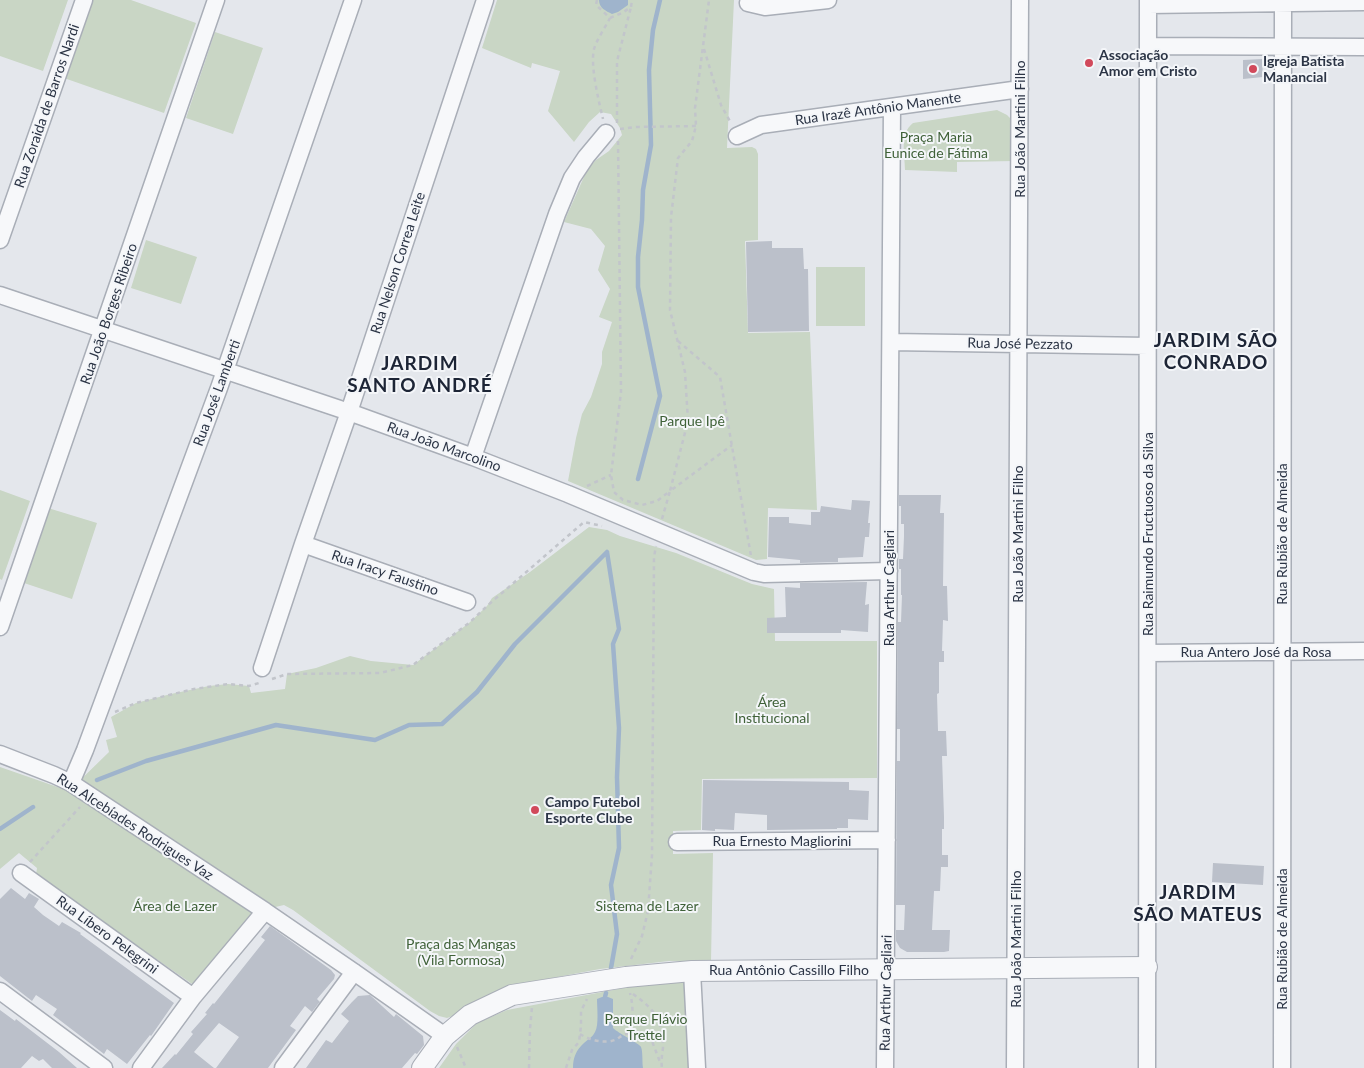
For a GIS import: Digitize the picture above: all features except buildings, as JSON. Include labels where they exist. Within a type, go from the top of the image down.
[{"type":"street","name":"Rua Zoraida de Barros Nardi","points":[[0,240],[84,0]]},
{"type":"street","name":"Rua João Borges Ribeiro","points":[[0,627],[216,0]]},
{"type":"street","name":"Rua José Lamberti","points":[[70,783],[226,370],[354,0]]},
{"type":"street","name":"Rua Nelson Correa Leite","points":[[263,677],[303,544],[485,0]]},
{"type":"street","points":[[748,3],[765,7],[828,0]]},
{"type":"street","name":"Rua João Martini Filho","points":[[1015,1068],[1020,0]]},
{"type":"street","points":[[1148,2],[1364,2]]},
{"type":"street","name":"Rua Raimundo Fructuoso da Silva","points":[[1147,1068],[1148,2]]},
{"type":"street","name":"Rua Rubião de Almeida","points":[[1282,1068],[1283,2]]},
{"type":"street","points":[[1148,46],[1364,47]]},
{"type":"street","name":"Rua Irazê Antônio Manente","points":[[737,136],[761,125],[1020,89]]},
{"type":"street","name":"Rua Arthur Cagliari","points":[[885,1068],[892,108]]},
{"type":"street","points":[[473,457],[557,214],[572,178],[586,156],[612,136]]},
{"type":"street","name":"Rua João Marcolino","points":[[0,295],[226,370],[473,457],[568,494],[754,572],[764,574],[889,571]]},
{"type":"street","name":"Rua José Pezzato","points":[[891,342],[1148,346]]},
{"type":"street","name":"Rua Iracy Faustino","points":[[303,544],[467,602]]},
{"type":"street","name":"Rua Antero José da Rosa","points":[[1148,652],[1364,651]]},
{"type":"street","name":"Rua Alcebíades Rodrigues Vaz","points":[[0,754],[70,783],[265,911],[445,1036]]},
{"type":"street","name":"Rua Ernesto Magliorini","points":[[677,842],[887,840]]},
{"type":"street","name":"Rua Líbero Pelegrini","points":[[21,873],[194,997]]},
{"type":"street","points":[[140,1068],[194,997],[265,911]]},
{"type":"street","name":"Rua Antônio Cassillo Filho","points":[[422,1068],[445,1036],[470,1015],[512,995],[592,982],[627,987],[692,971],[1147,967]]},
{"type":"street","points":[[692,971],[697,1068]]},
{"type":"street","points":[[283,1068],[354,972]]},
{"type":"street","points":[[0,991],[104,1068]]},
{"type":"path","points":[[596,0],[596,5],[610,18]]},
{"type":"path","points":[[632,0],[617,61],[618,129],[696,126]]},
{"type":"path","points":[[626,1034],[631,1025],[633,1011],[627,987],[626,968],[642,936],[648,911],[652,865],[654,557],[658,531],[688,421],[685,372],[670,310],[671,217],[678,158],[692,141],[696,126],[695,108],[709,0]]},
{"type":"path","points":[[631,7],[610,18],[594,50],[596,90],[612,136],[620,392],[610,475],[614,492],[623,500],[642,506],[657,501],[732,445]]},
{"type":"path","points":[[703,47],[722,105],[737,136]]},
{"type":"path","points":[[677,340],[720,377],[754,572]]},
{"type":"path","points":[[568,494],[610,475]]},
{"type":"path","points":[[95,721],[136,703],[184,691],[228,684],[249,686],[263,677],[287,674],[380,673],[413,665],[469,623],[584,522],[603,526]]},
{"type":"path","points":[[21,873],[90,796]]},
{"type":"path","points":[[566,1068],[572,1050],[579,1042],[582,1011],[592,982]]},
{"type":"path","points":[[627,987],[653,1010],[657,1018],[661,1030],[663,1048],[661,1063]]},
{"type":"path","points":[[529,1068],[533,1000]]},
{"type":"path","points":[[580,1034],[600,1041],[613,1041],[626,1034],[650,1036],[662,1068]]},
{"type":"green space","points":[[0,0],[68,0],[43,71],[0,56]]},
{"type":"green space","points":[[91,0],[131,0],[196,23],[164,113],[64,78]]},
{"type":"green space","name":"Parque Ipê","points":[[497,0],[734,0],[727,148],[752,147],[756,149],[758,154],[758,240],[745,241],[748,333],[810,332],[817,510],[768,508],[767,559],[756,560],[568,481],[582,414],[591,397],[602,364],[602,352],[612,322],[599,317],[610,289],[598,270],[605,246],[591,229],[564,222],[587,170],[596,160],[609,151],[622,135],[611,114],[600,112],[589,122],[574,142],[548,111],[560,71],[532,63],[531,68],[482,48]]},
{"type":"green space","points":[[215,32],[263,48],[233,134],[186,118]]},
{"type":"green space","name":"Praça Maria Eunice de Fátima","points":[[997,110],[1012,120],[1015,161],[957,162],[957,172],[905,170],[904,138],[913,123]]},
{"type":"green space","points":[[146,240],[197,257],[181,304],[131,288]]},
{"type":"green space","points":[[816,267],[865,267],[865,326],[816,326]]},
{"type":"green space","points":[[0,490],[30,501],[2,580],[0,579]]},
{"type":"green space","points":[[48,508],[97,523],[72,599],[24,583]]},
{"type":"green space","points":[[589,527],[607,530],[620,536],[676,553],[752,584],[774,589],[775,641],[877,641],[877,778],[702,779],[701,830],[673,831],[673,854],[713,853],[711,962],[669,961],[600,969],[536,981],[470,1004],[447,1018],[430,1011],[284,905],[258,911],[248,919],[195,986],[36,875],[37,868],[19,853],[0,869],[0,767],[69,791],[109,752],[106,740],[117,737],[111,717],[136,703],[209,686],[228,684],[249,686],[251,693],[285,689],[287,674],[316,668],[350,656],[371,661],[413,665],[469,623],[487,606],[492,598]]},
{"type":"green space","name":"Parque Flávio Trettel","points":[[687,981],[688,1068],[439,1068],[456,1044],[477,1023],[507,1010],[629,987]]},
{"type":"water","points":[[599,0],[628,0],[628,5],[612,14],[602,7]]},
{"type":"water","points":[[602,997],[613,999],[613,1028],[641,1047],[643,1068],[573,1068],[577,1051],[595,1032],[597,999]]},
{"type":"waterway","points":[[638,479],[660,396],[638,287],[638,257],[643,190],[651,145],[649,70],[653,30],[660,0]]},
{"type":"waterway","points":[[607,552],[619,629],[613,644],[619,728],[617,777],[619,848],[611,885],[617,934],[611,968]]},
{"type":"waterway","points":[[97,780],[146,761],[276,725],[375,740],[409,725],[442,724],[477,692],[515,644],[607,552]]},
{"type":"waterway","points":[[0,829],[33,807]]},
{"type":"waterway","points":[[605,997],[606,993]]},
{"type":"place","name":"Associação Amor em Cristo","points":[[1089,63]]},
{"type":"place","name":"Igreja Batista Manancial","points":[[1253,69]]},
{"type":"place","name":"Campo Futebol Esporte Clube","points":[[535,810]]},
{"type":"district","name":"JARDIM SÃO CONRADO","points":[[1216,352]]},
{"type":"district","name":"JARDIM SANTO ANDRÉ","points":[[420,375]]},
{"type":"district","name":"JARDIM SÃO MATEUS","points":[[1198,904]]},
{"type":"park label","name":"Área Institucional","points":[[772,710]]},
{"type":"park label","name":"Área de Lazer","points":[[175,906]]},
{"type":"park label","name":"Sistema de Lazer","points":[[647,906]]},
{"type":"park label","name":"Praça das Mangas (Vila Formosa)","points":[[461,952]]}]
